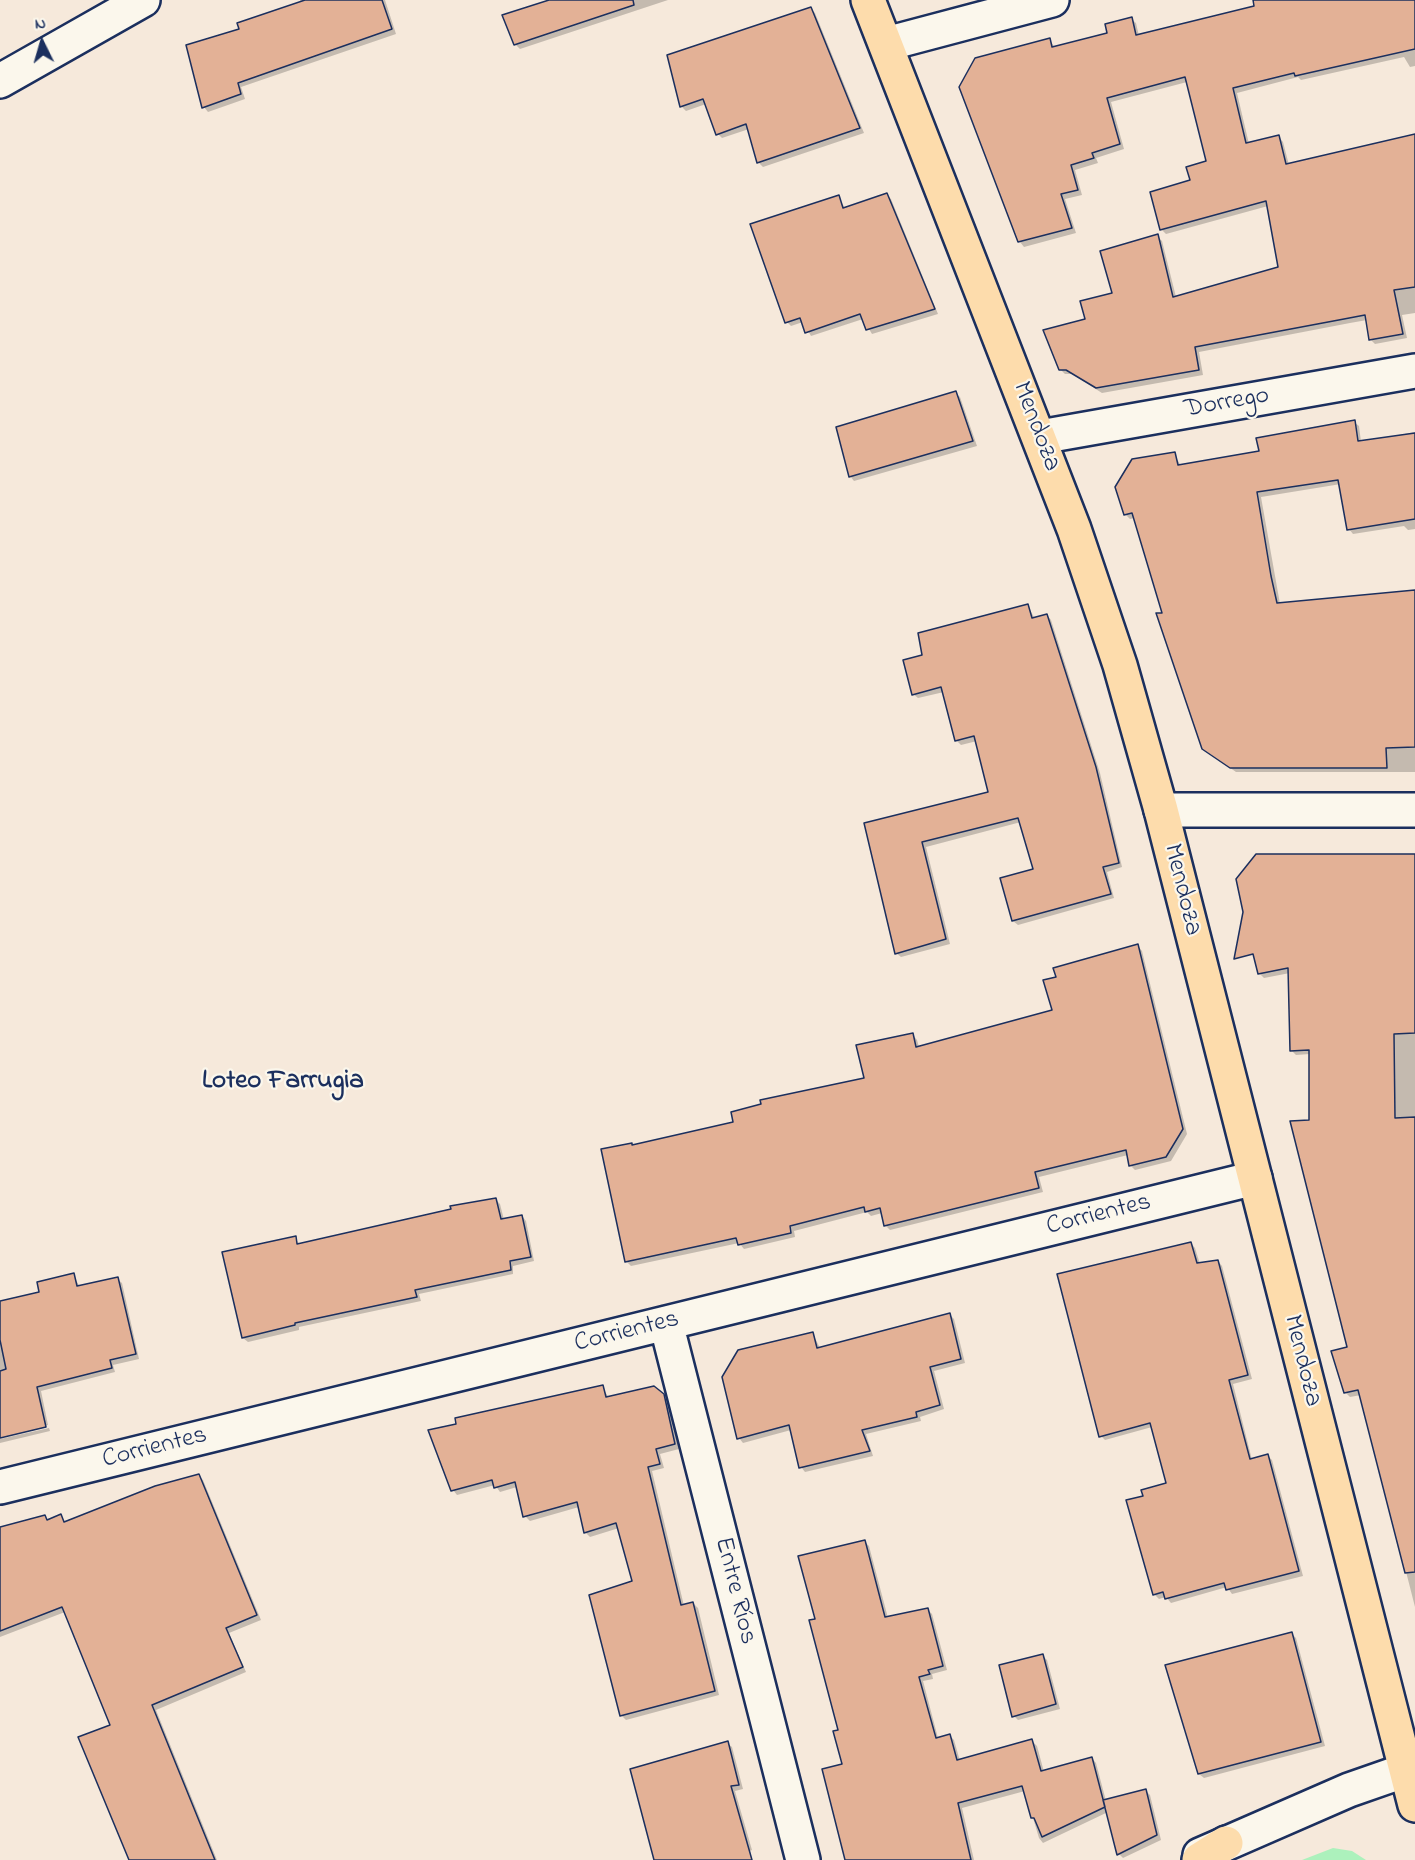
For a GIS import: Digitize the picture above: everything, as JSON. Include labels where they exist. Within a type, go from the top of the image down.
[{"type":"main road","name":"Mendoza","points":[[868,0],[1040,437],[1120,665],[1161,810],[1255,1178],[1411,1769],[1415,1805]]},
{"type":"main road","points":[[1199,1860],[1226,1843]]},
{"type":"street","points":[[0,81],[143,0]]},
{"type":"street","points":[[886,44],[1052,0]]},
{"type":"street","name":"Dorrego","points":[[1040,437],[1415,371]]},
{"type":"street","points":[[1161,810],[1415,810]]},
{"type":"street","name":"Corrientes","points":[[0,1487],[1255,1178]]},
{"type":"street","name":"Entre Ríos","points":[[666,1323],[803,1860]]},
{"type":"street","points":[[1189,1860],[1348,1790],[1411,1769]]},
{"type":"green space","points":[[1333,1848],[1352,1851],[1366,1860],[1302,1860]]},
{"type":"building","points":[[305,0],[382,0],[392,29],[238,83],[241,94],[202,108],[186,45],[239,29],[237,23]]},
{"type":"building","points":[[549,0],[633,0],[634,5],[514,45],[502,15]]},
{"type":"building","points":[[1253,0],[1415,0],[1415,49],[1295,76],[1294,73],[1233,88],[1246,143],[1279,135],[1286,164],[1415,134],[1415,287],[1394,290],[1403,334],[1369,340],[1365,315],[1195,347],[1199,370],[1096,388],[1066,370],[1059,370],[1043,330],[1085,319],[1080,301],[1112,293],[1100,251],[1158,234],[1173,297],[1278,267],[1266,201],[1160,230],[1150,192],[1190,180],[1186,167],[1206,161],[1185,77],[1107,98],[1120,144],[1092,153],[1094,158],[1071,165],[1078,190],[1061,194],[1072,228],[1018,242],[959,87],[975,58],[1050,38],[1052,47],[1107,33],[1105,24],[1132,17],[1136,35],[1254,6]]},
{"type":"building","points":[[811,7],[860,128],[757,163],[746,124],[716,135],[703,99],[680,107],[667,55]]},
{"type":"building","points":[[887,193],[935,309],[866,330],[860,314],[805,333],[800,318],[785,323],[750,224],[839,195],[843,208]]},
{"type":"building","points":[[956,391],[973,441],[849,477],[836,427]]},
{"type":"building","points":[[1355,420],[1358,441],[1415,433],[1415,519],[1347,530],[1338,480],[1257,492],[1271,576],[1277,603],[1415,590],[1415,747],[1386,748],[1387,768],[1230,768],[1202,749],[1156,613],[1162,613],[1132,513],[1124,515],[1115,487],[1132,459],[1175,452],[1178,465],[1259,451],[1256,438]]},
{"type":"building","points":[[1028,604],[1032,618],[1047,614],[1096,767],[1119,863],[1103,867],[1111,894],[1012,921],[1000,878],[1033,869],[1018,818],[922,842],[946,939],[895,954],[864,823],[988,792],[974,736],[955,741],[941,687],[912,695],[903,660],[922,655],[918,633]]},
{"type":"building","points":[[1256,854],[1415,854],[1415,1033],[1394,1034],[1395,1118],[1415,1117],[1415,1572],[1405,1573],[1358,1390],[1344,1393],[1331,1351],[1347,1347],[1290,1121],[1309,1120],[1309,1050],[1290,1051],[1288,968],[1258,974],[1253,954],[1234,959],[1243,912],[1236,879]]},
{"type":"building","points":[[1138,944],[1183,1129],[1166,1157],[1129,1166],[1126,1150],[1035,1172],[1039,1188],[884,1226],[880,1208],[865,1212],[864,1207],[790,1226],[791,1233],[738,1245],[736,1238],[625,1262],[601,1149],[632,1143],[632,1145],[733,1122],[731,1112],[761,1104],[760,1100],[864,1078],[856,1045],[913,1033],[916,1047],[1052,1010],[1043,980],[1056,977],[1053,968]]},
{"type":"building","points":[[496,1198],[501,1219],[522,1215],[531,1257],[510,1261],[511,1270],[415,1290],[417,1297],[295,1323],[295,1325],[242,1338],[222,1252],[296,1236],[297,1244],[451,1209],[450,1206]]},
{"type":"building","points":[[1191,1242],[1197,1263],[1218,1260],[1248,1375],[1229,1380],[1250,1459],[1268,1454],[1299,1571],[1226,1590],[1224,1583],[1165,1599],[1163,1592],[1153,1595],[1126,1500],[1143,1496],[1141,1490],[1166,1483],[1150,1423],[1099,1437],[1057,1274]]},
{"type":"building","points":[[74,1273],[77,1286],[118,1277],[136,1354],[110,1360],[112,1368],[37,1387],[46,1427],[0,1438],[0,1371],[6,1369],[0,1340],[0,1301],[39,1292],[37,1282]]},
{"type":"building","points":[[950,1313],[961,1359],[930,1367],[940,1405],[916,1412],[917,1417],[862,1430],[870,1451],[799,1468],[789,1425],[737,1439],[722,1377],[738,1350],[813,1332],[817,1348]]},
{"type":"building","points":[[603,1385],[606,1397],[654,1386],[664,1394],[675,1444],[656,1449],[660,1464],[648,1467],[681,1605],[693,1602],[715,1691],[620,1716],[589,1595],[632,1581],[616,1523],[584,1533],[577,1502],[523,1517],[515,1482],[494,1488],[492,1480],[451,1491],[428,1430],[456,1424],[455,1418]]},
{"type":"building","points":[[199,1474],[257,1615],[226,1628],[243,1667],[152,1705],[215,1860],[129,1860],[78,1737],[110,1725],[62,1607],[0,1631],[0,1527],[45,1515],[47,1520],[61,1514],[64,1522],[155,1486]]},
{"type":"building","points":[[865,1540],[885,1617],[928,1608],[943,1666],[928,1670],[930,1674],[919,1677],[936,1738],[950,1734],[957,1760],[1032,1739],[1041,1771],[1092,1757],[1105,1807],[1042,1837],[1034,1818],[1031,1818],[1022,1786],[958,1803],[971,1860],[845,1860],[822,1769],[842,1764],[833,1731],[838,1730],[809,1620],[815,1619],[798,1556]]},
{"type":"building","points":[[1292,1632],[1321,1742],[1198,1774],[1165,1665]]},
{"type":"building","points":[[1043,1654],[1056,1704],[1012,1717],[999,1665]]},
{"type":"building","points":[[728,1741],[739,1785],[731,1786],[752,1860],[654,1860],[630,1769]]},
{"type":"building","points":[[1146,1789],[1157,1835],[1117,1855],[1103,1800]]},
{"type":"district","name":"Loteo Farrugia","points":[[283,1083]]}]
